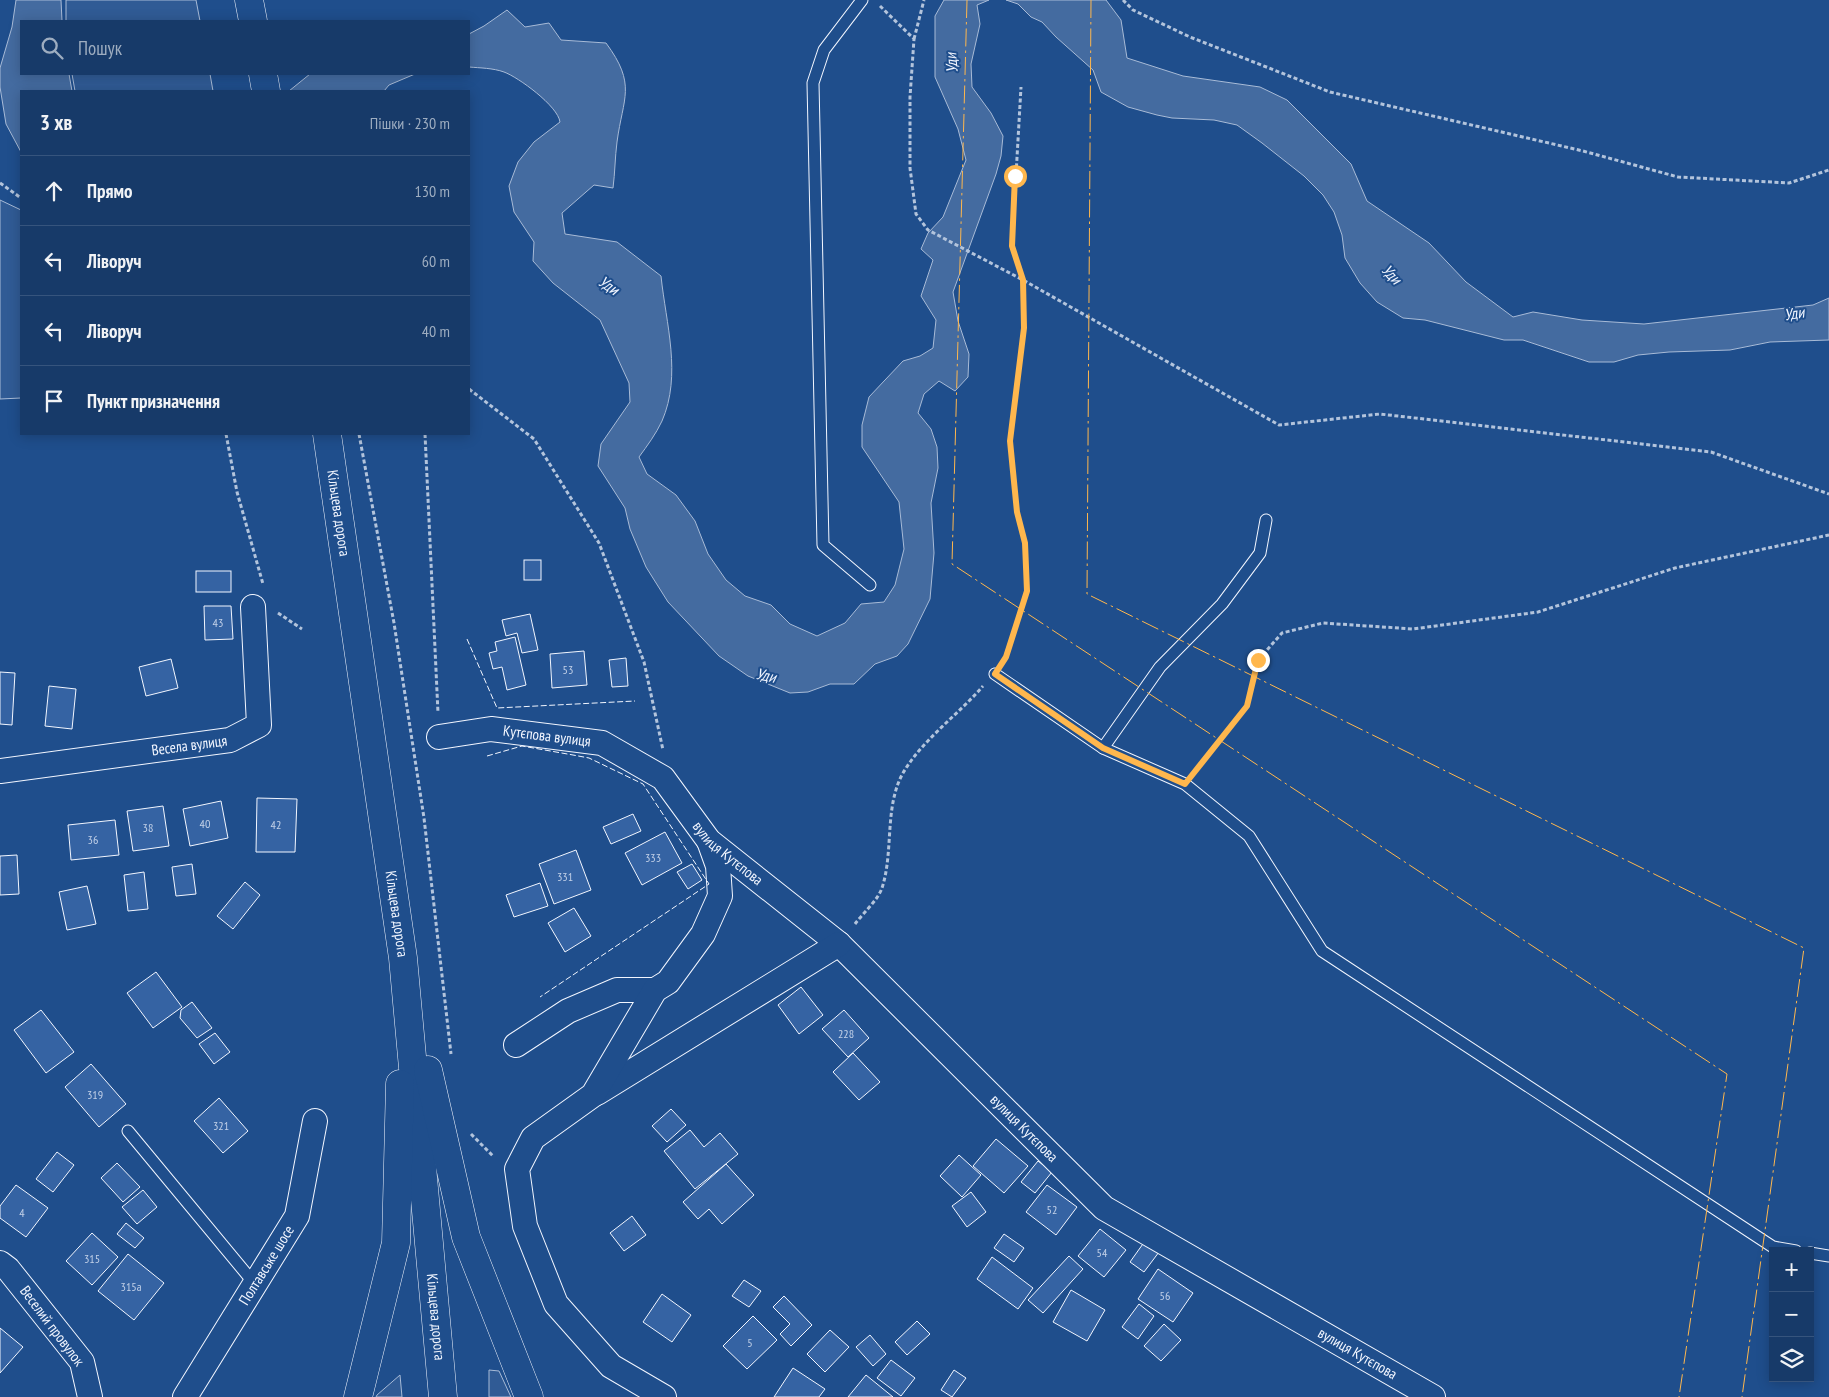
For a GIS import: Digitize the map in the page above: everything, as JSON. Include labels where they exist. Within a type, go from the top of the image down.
[{"type":"highway","points":[[249,0],[253,20]]},
{"type":"highway","points":[[263,75],[266,90]]},
{"type":"highway","name":"Кільцева дорога","points":[[327,435],[403,958],[443,1397]]},
{"type":"highway","points":[[358,1397],[396,1243],[403,958]]},
{"type":"highway","points":[[403,958],[466,1237],[529,1397]]},
{"type":"street","name":"Весела вулиця","points":[[0,772],[230,740],[259,725],[259,598]]},
{"type":"street","name":"Кутєпова вулиця","points":[[439,738],[491,729],[602,743],[663,778],[671,789]]},
{"type":"street","name":"вулиця Кутєпова","points":[[671,789],[709,841],[839,944],[1104,1208],[1432,1397]]},
{"type":"street","points":[[593,1095],[655,990],[668,982],[703,934],[720,896],[718,866],[709,841]]},
{"type":"street","points":[[664,1397],[610,1366],[556,1304],[525,1226],[517,1169],[533,1138],[593,1095],[839,944]]},
{"type":"street","points":[[516,1045],[568,1011],[617,990],[655,990]]},
{"type":"street","name":"Полтавське шосе","points":[[185,1397],[254,1282],[297,1216],[315,1122]]},
{"type":"street","name":"Веселий провулок","points":[[0,1263],[8,1269],[82,1362],[90,1397]]},
{"type":"lane","points":[[862,0],[824,50],[813,83],[823,546],[870,585]]},
{"type":"lane","points":[[1103,748],[1160,667],[1222,604],[1260,553],[1266,520]]},
{"type":"lane","points":[[995,674],[1103,748],[1185,784],[1249,836],[1322,951],[1773,1247]]},
{"type":"lane","points":[[128,1131],[254,1282]]},
{"type":"lane","points":[[1814,1254],[1829,1256]]},
{"type":"path","points":[[875,0],[886,14],[914,39]]},
{"type":"path","points":[[924,0],[914,39],[910,97],[910,168],[916,214],[928,230],[1023,280],[1279,425],[1380,414],[1711,452],[1829,494]]},
{"type":"path","points":[[1123,0],[1133,10],[1190,37],[1330,92],[1583,151],[1678,177],[1789,183],[1829,170]]},
{"type":"path","points":[[995,674],[1006,657],[1027,591],[1025,543],[1017,512],[1010,441],[1024,328],[1023,280],[1012,246],[1020,87]]},
{"type":"path","points":[[0,183],[20,197]]},
{"type":"path","points":[[470,390],[534,439],[599,543],[644,662],[671,789]]},
{"type":"path","points":[[226,435],[259,598]]},
{"type":"path","points":[[359,435],[394,622],[424,818],[452,1057]]},
{"type":"path","points":[[425,435],[439,738]]},
{"type":"path","points":[[1185,784],[1247,706],[1258,660],[1282,633],[1323,622],[1413,629],[1538,612],[1675,568],[1829,535]]},
{"type":"path","points":[[277,613],[302,629]]},
{"type":"path","points":[[839,944],[882,889],[888,857],[894,797],[904,772],[926,744],[974,697]]},
{"type":"path","points":[[466,1129],[490,1155],[517,1169]]},
{"type":"shaded area","points":[[66,0],[196,0],[200,20],[66,20]]},
{"type":"shaded area","points":[[72,75],[210,75],[213,90],[75,90]]},
{"type":"shaded area","points":[[0,200],[20,210],[20,398],[0,399]]},
{"type":"shaded area","points":[[489,1370],[499,1371],[511,1397],[489,1397]]},
{"type":"shaded area","points":[[400,1375],[402,1397],[376,1397],[377,1395]]},
{"type":"water","points":[[16,0],[61,0],[62,20],[20,20],[20,75],[69,75],[72,90],[20,90],[20,150],[6,124],[0,87],[0,68],[12,27]]},
{"type":"water","name":"Уди","points":[[944,0],[989,0],[977,5],[980,24],[971,64],[972,87],[991,113],[1003,136],[1001,156],[996,174],[953,292],[958,321],[969,354],[968,377],[955,391],[939,381],[924,394],[918,413],[931,429],[937,447],[938,468],[931,503],[934,553],[930,599],[908,644],[897,656],[875,664],[854,684],[830,684],[808,692],[790,693],[748,676],[719,656],[668,602],[646,567],[630,529],[625,508],[598,466],[601,444],[630,402],[629,383],[600,320],[553,283],[533,261],[534,242],[514,212],[509,186],[518,162],[534,142],[560,122],[558,115],[545,100],[510,75],[486,68],[470,67],[470,33],[507,10],[525,27],[549,23],[561,40],[606,43],[616,57],[625,81],[625,91],[617,142],[613,188],[594,185],[562,213],[565,234],[617,242],[661,276],[671,349],[671,386],[668,404],[662,421],[639,457],[647,474],[676,495],[695,521],[708,554],[726,580],[745,596],[771,605],[790,624],[817,636],[845,623],[861,604],[884,602],[895,585],[904,549],[899,502],[862,447],[862,425],[869,397],[903,361],[920,356],[933,348],[936,320],[921,296],[933,260],[921,249],[928,233],[943,217],[966,160],[958,129],[935,77],[935,16]]},
{"type":"water","name":"Уди","points":[[1006,0],[1106,0],[1121,20],[1127,58],[1183,76],[1260,87],[1287,100],[1351,164],[1367,201],[1429,243],[1466,282],[1513,317],[1533,312],[1582,320],[1644,324],[1813,305],[1829,298],[1829,340],[1770,342],[1730,350],[1669,352],[1638,355],[1614,362],[1589,362],[1523,340],[1504,340],[1425,320],[1403,318],[1377,302],[1360,283],[1345,258],[1342,235],[1334,212],[1323,195],[1304,176],[1237,125],[1214,120],[1172,118],[1157,115],[1128,107],[1101,92],[1093,70],[1042,22],[1031,17],[1018,4]]},
{"type":"water","points":[[309,75],[413,75],[389,85],[385,90],[290,90]]},
{"type":"building","points":[[524,560],[541,560],[541,580],[524,580]]},
{"type":"building","points":[[196,571],[231,571],[231,592],[196,592]]},
{"type":"building","points":[[204,606],[231,606],[233,639],[205,640]]},
{"type":"building","points":[[530,614],[538,650],[522,653],[517,633],[506,636],[502,620]]},
{"type":"building","points":[[515,637],[526,685],[507,690],[502,667],[493,669],[489,653],[497,651],[495,642]]},
{"type":"building","points":[[584,651],[587,685],[552,688],[550,654]]},
{"type":"building","points":[[626,658],[628,686],[612,687],[609,660]]},
{"type":"building","points":[[171,659],[178,688],[146,696],[139,667]]},
{"type":"building","points":[[0,672],[15,673],[12,725],[0,724]]},
{"type":"building","points":[[49,686],[76,689],[72,729],[45,726]]},
{"type":"building","points":[[257,798],[297,799],[295,852],[256,852]]},
{"type":"building","points":[[221,801],[228,838],[190,846],[183,809]]},
{"type":"building","points":[[163,806],[169,846],[133,851],[127,811]]},
{"type":"building","points":[[633,814],[641,831],[611,844],[603,827]]},
{"type":"building","points":[[115,820],[119,855],[71,860],[68,825]]},
{"type":"building","points":[[665,832],[682,863],[642,885],[625,853]]},
{"type":"building","points":[[576,850],[591,890],[554,904],[539,864]]},
{"type":"building","points":[[17,855],[19,894],[0,895],[0,856]]},
{"type":"building","points":[[192,864],[196,894],[176,896],[172,867]]},
{"type":"building","points":[[692,864],[702,880],[688,889],[677,872]]},
{"type":"building","points":[[144,872],[148,909],[128,911],[124,875]]},
{"type":"building","points":[[245,882],[260,895],[233,929],[217,916]]},
{"type":"building","points":[[540,883],[548,906],[514,917],[506,895]]},
{"type":"building","points":[[87,886],[96,924],[67,930],[59,892]]},
{"type":"building","points":[[574,908],[591,936],[565,952],[548,923]]},
{"type":"building","points":[[156,972],[182,1007],[153,1028],[127,993]]},
{"type":"building","points":[[801,987],[823,1015],[799,1034],[778,1005]]},
{"type":"building","points":[[192,1002],[212,1028],[197,1038],[180,1018],[181,1010]]},
{"type":"building","points":[[41,1010],[74,1052],[46,1073],[14,1030]]},
{"type":"building","points":[[844,1010],[869,1038],[848,1057],[822,1029]]},
{"type":"building","points":[[215,1033],[230,1052],[214,1064],[199,1044]]},
{"type":"building","points":[[853,1053],[880,1082],[859,1100],[833,1072]]},
{"type":"building","points":[[91,1064],[126,1104],[99,1127],[65,1087]]},
{"type":"building","points":[[219,1098],[248,1131],[223,1153],[194,1121]]},
{"type":"building","points":[[671,1109],[686,1125],[667,1142],[652,1126]]},
{"type":"building","points":[[690,1130],[704,1147],[720,1133],[738,1154],[695,1189],[664,1151]]},
{"type":"building","points":[[996,1139],[1028,1166],[1004,1193],[973,1166]]},
{"type":"building","points":[[57,1152],[74,1165],[53,1192],[36,1179]]},
{"type":"building","points":[[959,1155],[981,1175],[962,1197],[940,1176]]},
{"type":"building","points":[[1038,1161],[1052,1172],[1035,1193],[1021,1182]]},
{"type":"building","points":[[117,1163],[140,1187],[123,1202],[101,1178]]},
{"type":"building","points":[[726,1164],[754,1195],[722,1224],[709,1209],[698,1219],[683,1202]]},
{"type":"building","points":[[16,1185],[48,1208],[26,1237],[0,1218],[0,1206]]},
{"type":"building","points":[[1047,1185],[1077,1207],[1056,1235],[1026,1212]]},
{"type":"building","points":[[143,1190],[157,1207],[137,1224],[122,1207]]},
{"type":"building","points":[[971,1192],[986,1212],[967,1227],[952,1206]]},
{"type":"building","points":[[632,1216],[646,1235],[624,1251],[610,1233]]},
{"type":"building","points":[[126,1223],[144,1238],[135,1248],[117,1234]]},
{"type":"building","points":[[1100,1229],[1126,1250],[1104,1277],[1078,1256]]},
{"type":"building","points":[[92,1233],[118,1257],[92,1285],[66,1261]]},
{"type":"building","points":[[1004,1234],[1024,1248],[1014,1262],[994,1248]]},
{"type":"building","points":[[1145,1241],[1159,1252],[1144,1272],[1130,1262]]},
{"type":"building","points":[[128,1254],[164,1283],[134,1320],[98,1291]]},
{"type":"building","points":[[1069,1256],[1083,1269],[1043,1313],[1028,1300]]},
{"type":"building","points":[[992,1257],[1033,1288],[1018,1309],[977,1279]]},
{"type":"building","points":[[1158,1269],[1193,1293],[1173,1322],[1138,1299]]},
{"type":"building","points":[[744,1280],[761,1291],[749,1307],[732,1296]]},
{"type":"building","points":[[1071,1290],[1105,1310],[1087,1341],[1053,1322]]},
{"type":"building","points":[[662,1294],[691,1315],[672,1342],[643,1322]]},
{"type":"building","points":[[784,1296],[812,1325],[791,1346],[780,1334],[790,1324],[773,1307]]},
{"type":"building","points":[[1139,1304],[1154,1316],[1138,1339],[1122,1327]]},
{"type":"building","points":[[753,1316],[777,1340],[747,1369],[723,1346]]},
{"type":"building","points":[[917,1321],[930,1334],[907,1355],[895,1342]]},
{"type":"building","points":[[1164,1324],[1181,1340],[1161,1361],[1144,1346]]},
{"type":"building","points":[[0,1328],[23,1347],[0,1373]]},
{"type":"building","points":[[830,1330],[849,1347],[825,1372],[807,1354]]},
{"type":"building","points":[[870,1335],[886,1354],[873,1366],[856,1347]]},
{"type":"building","points":[[891,1360],[915,1378],[901,1396],[877,1378]]},
{"type":"building","points":[[793,1368],[825,1389],[819,1397],[774,1397]]},
{"type":"building","points":[[954,1370],[966,1378],[952,1397],[941,1390]]},
{"type":"building","points":[[866,1375],[893,1397],[848,1397]]},
{"type":"fence","points":[[467,639],[497,708],[635,701]]},
{"type":"fence","points":[[487,756],[522,746],[573,755],[589,758],[643,784],[709,884],[540,997]]},
{"type":"power","points":[[967,0],[952,564],[1727,1074],[1679,1397]]},
{"type":"power","points":[[1091,0],[1087,594],[1804,948],[1742,1397]]},
{"type":"route","points":[[1015,176],[1012,246],[1023,280],[1024,328],[1010,441],[1017,512],[1025,543],[1027,591],[1006,657],[995,674],[1103,748],[1185,784],[1247,706],[1258,660]]}]
